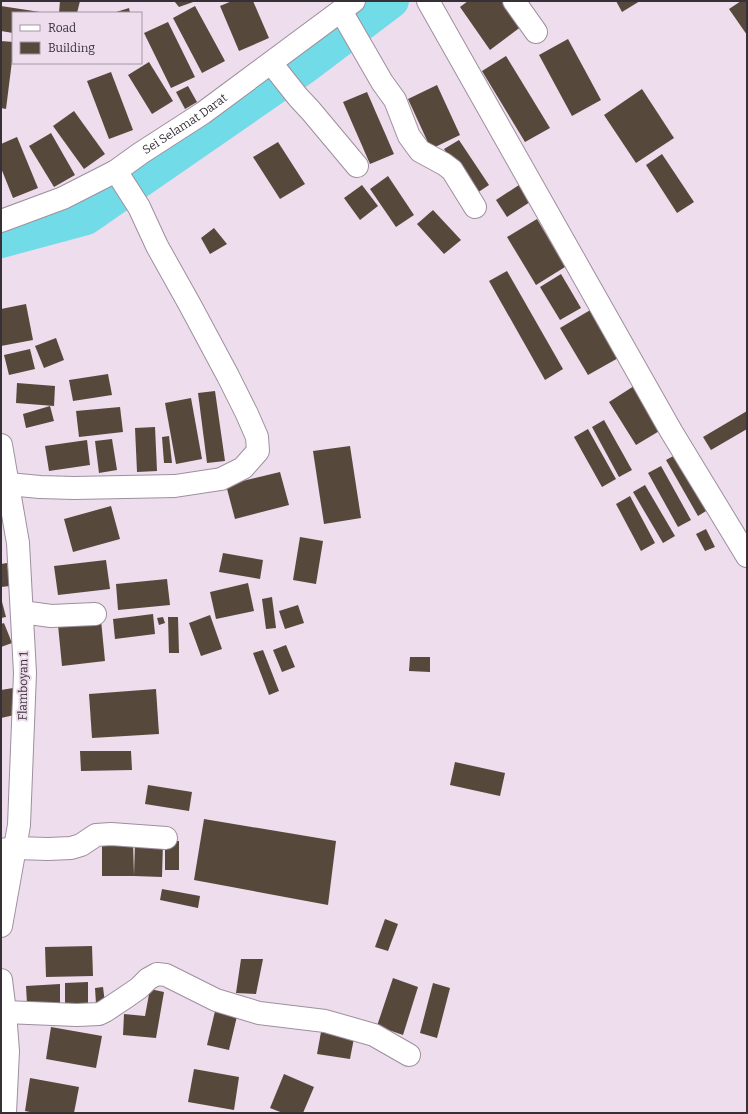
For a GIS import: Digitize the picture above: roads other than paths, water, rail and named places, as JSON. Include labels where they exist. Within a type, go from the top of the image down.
[{"type":"street","points":[[514,1],[536,32]]},
{"type":"street","points":[[430,5],[671,431],[747,556]]},
{"type":"street","points":[[347,11],[363,49],[382,82],[395,100],[409,136],[420,150],[452,170],[475,207]]},
{"type":"street","name":"Sei Selamat Darat","points":[[1,221],[119,176],[141,154],[274,67],[347,11]]},
{"type":"street","points":[[274,67],[357,166]]},
{"type":"street","points":[[8,484],[74,488],[175,486],[221,479],[243,468],[258,451],[257,437],[247,414],[190,304],[157,246],[139,208],[119,176]]},
{"type":"street","name":"Flamboyan 1","points":[[1,445],[18,543],[25,672],[18,825],[8,849],[1,926]]},
{"type":"street","points":[[22,612],[51,616],[95,614]]},
{"type":"street","points":[[8,849],[71,848],[81,846],[96,835],[111,834],[166,838]]},
{"type":"street","points":[[5,1012],[77,1016],[99,1014],[126,998],[139,988],[148,978],[157,974],[166,975],[216,1000],[259,1013],[324,1021],[374,1036],[409,1055]]},
{"type":"street","points":[[1,980],[8,1051],[8,1112]]},
{"type":"waterway","points":[[1,241],[86,218],[306,66],[392,1]]}]
